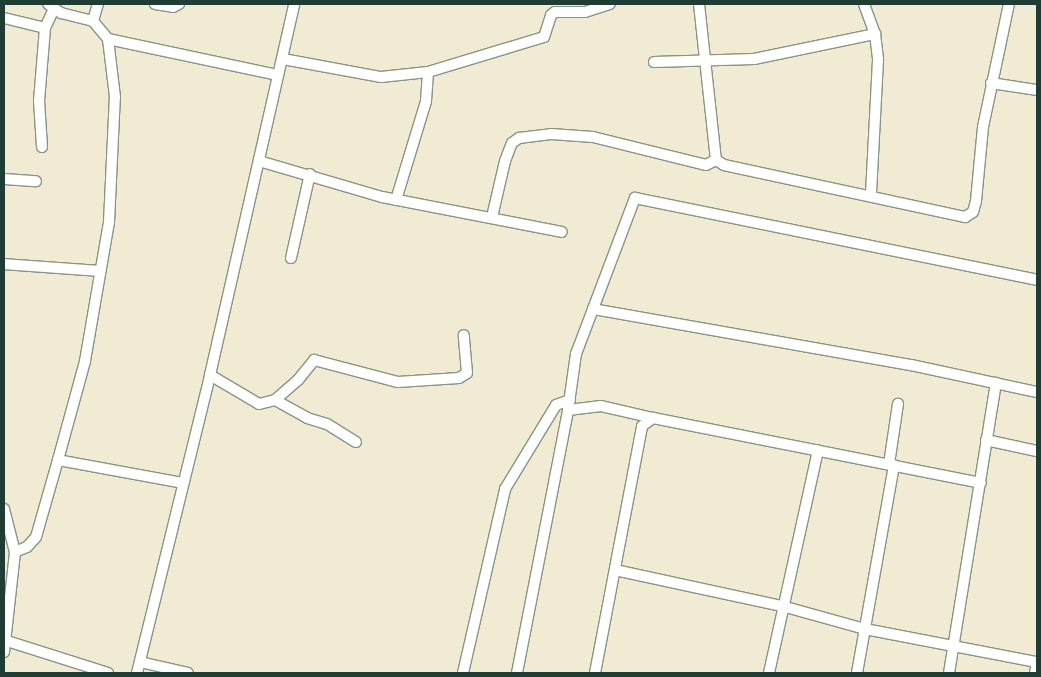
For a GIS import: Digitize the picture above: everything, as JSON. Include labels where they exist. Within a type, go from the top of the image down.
[{"type":"street","points":[[93,21],[98,4]]},
{"type":"street","points":[[156,4],[174,7],[179,4]]},
{"type":"street","points":[[137,673],[210,375],[294,4]]},
{"type":"street","points":[[699,4],[708,62],[716,160]]},
{"type":"street","points":[[864,4],[876,34],[878,60],[871,195]]},
{"type":"street","points":[[492,216],[512,143],[519,138],[551,134],[593,137],[706,165],[716,160],[733,167],[871,195],[965,217],[973,212],[991,83],[1009,4]]},
{"type":"street","points":[[283,59],[373,76],[428,72],[544,38],[555,12],[566,9],[585,12],[602,5]]},
{"type":"street","points":[[15,552],[27,547],[36,537],[58,460],[85,361],[99,270],[109,222],[115,97],[108,39],[93,21],[51,6],[45,28],[39,101],[42,146]]},
{"type":"street","points":[[4,18],[45,28]]},
{"type":"street","points":[[654,62],[708,62],[754,59],[876,34]]},
{"type":"street","points":[[108,39],[278,75]]},
{"type":"street","points":[[396,200],[426,101],[428,72]]},
{"type":"street","points":[[991,83],[1037,90]]},
{"type":"street","points":[[259,161],[396,200],[492,216],[562,232]]},
{"type":"street","points":[[291,258],[310,174]]},
{"type":"street","points":[[4,179],[36,181]]},
{"type":"street","points":[[517,673],[550,516],[576,354],[635,198],[1037,280]]},
{"type":"street","points":[[4,264],[99,270]]},
{"type":"street","points":[[593,309],[911,365],[1037,392]]},
{"type":"street","points":[[210,375],[259,404],[275,400],[298,380],[314,360],[398,382],[459,378],[467,373],[464,335]]},
{"type":"street","points":[[948,673],[996,384]]},
{"type":"street","points":[[275,400],[307,418],[327,424],[356,442]]},
{"type":"street","points":[[857,673],[892,465],[898,404]]},
{"type":"street","points":[[463,673],[505,489],[556,405],[601,406],[981,483]]},
{"type":"street","points":[[595,673],[642,426],[653,418]]},
{"type":"street","points":[[986,440],[1037,451]]},
{"type":"street","points":[[769,673],[782,606],[818,450]]},
{"type":"street","points":[[58,460],[183,483]]},
{"type":"street","points":[[4,509],[15,552],[7,591],[7,641],[4,652]]},
{"type":"street","points":[[615,570],[782,606],[865,629],[1037,662],[1036,673]]},
{"type":"street","points":[[7,641],[108,673]]},
{"type":"street","points":[[140,662],[188,673]]}]
